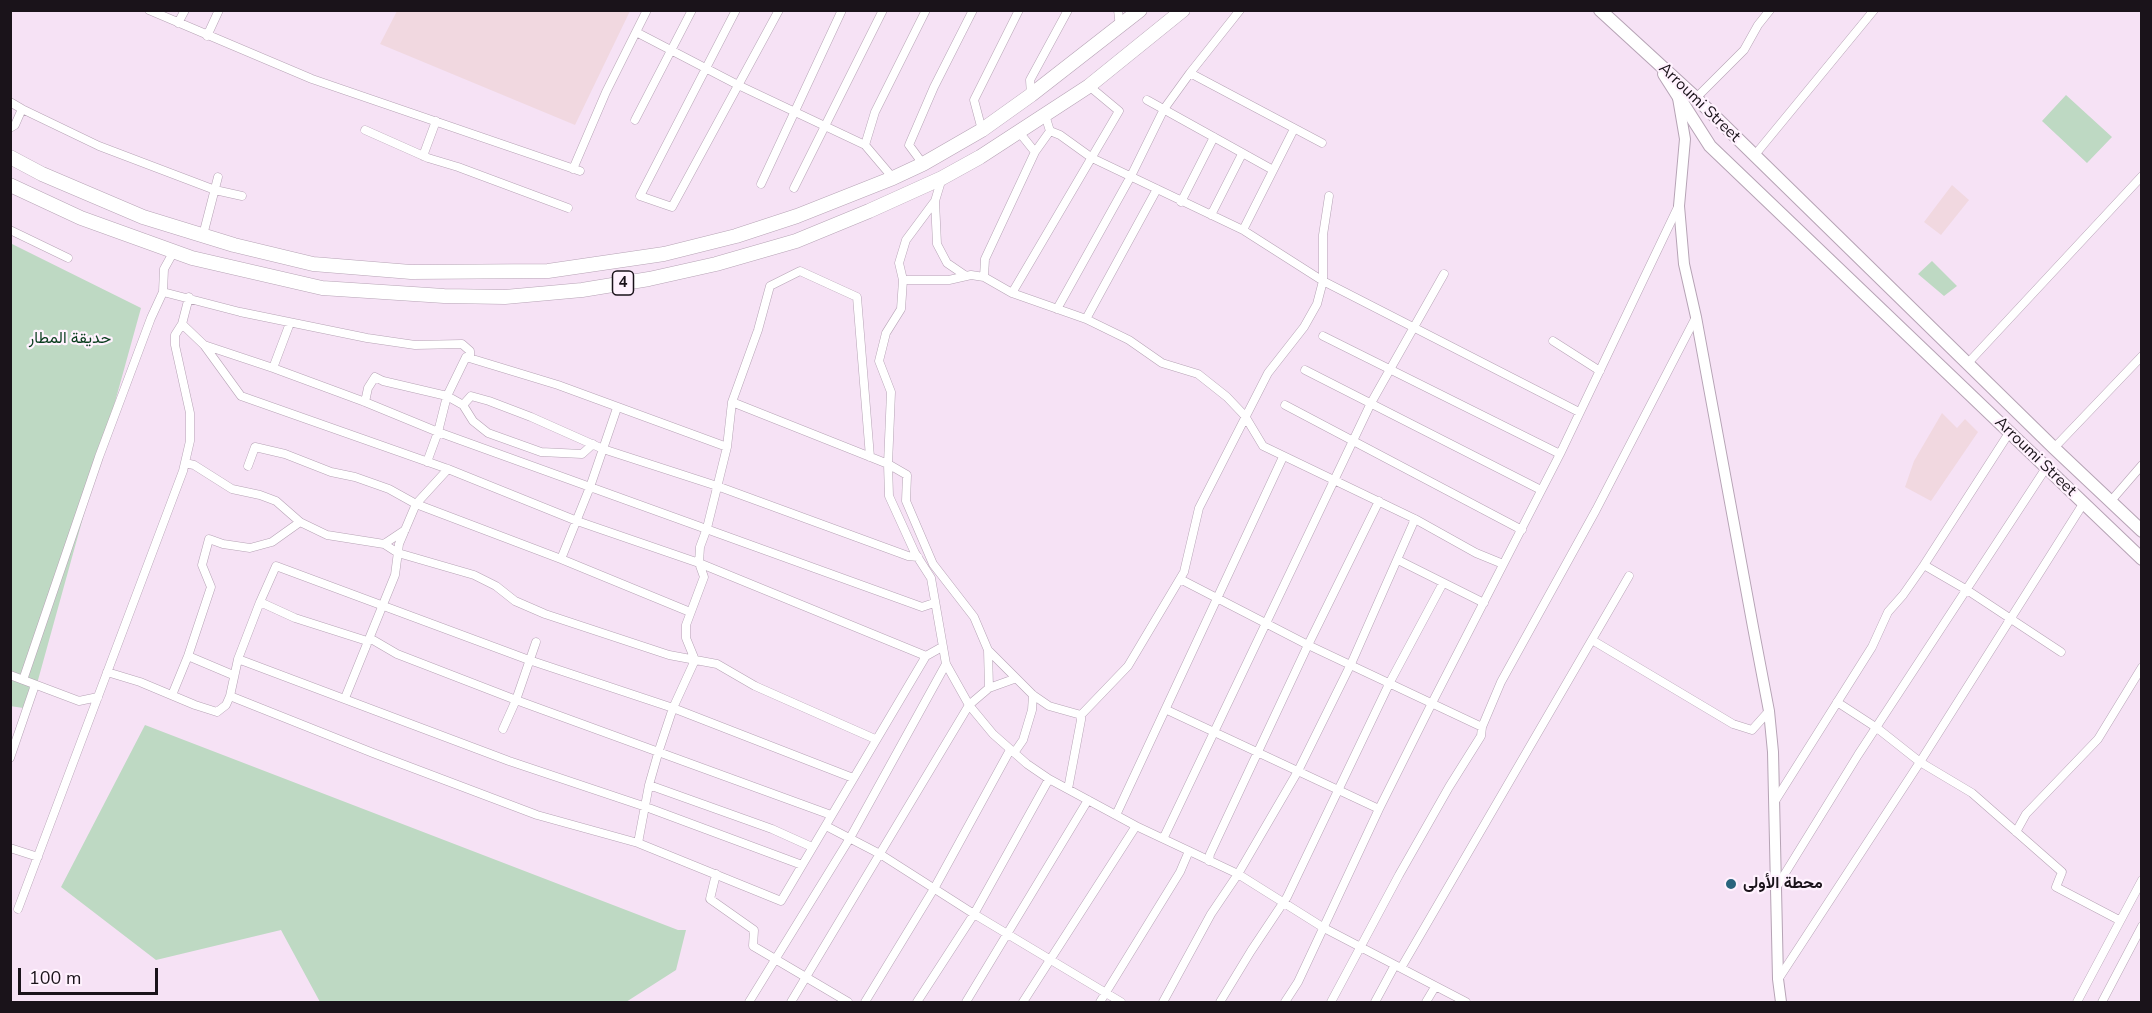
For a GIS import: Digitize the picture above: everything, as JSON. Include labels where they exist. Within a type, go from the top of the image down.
[{"type":"highway","name":"4","points":[[10,157],[42,174],[143,217],[234,245],[314,264],[411,272],[548,271],[664,254],[736,236],[797,216],[923,165],[982,130],[1031,95],[1140,10]]},
{"type":"highway","name":"4","points":[[10,184],[81,218],[192,258],[322,288],[444,296],[505,297],[582,290],[650,279],[716,264],[796,241],[942,178],[1019,132],[1089,86],[1183,10]]},
{"type":"main road","points":[[1600,10],[1655,60]]},
{"type":"main road","name":"Arroumi Street","points":[[1655,60],[1710,146],[2142,559]]},
{"type":"main road","name":"Arroumi Street","points":[[1655,60],[2142,531]]},
{"type":"main road","points":[[1677,94],[1685,139],[1679,206],[1684,264],[1696,317],[1768,711],[1773,752],[1780,1002]]},
{"type":"main road","points":[[2106,525],[2120,510]]},
{"type":"street","points":[[148,10],[312,79],[577,170],[606,93],[647,10]]},
{"type":"street","points":[[178,23],[184,10]]},
{"type":"street","points":[[207,36],[219,10]]},
{"type":"street","points":[[634,120],[692,10]]},
{"type":"street","points":[[736,10],[640,196],[672,207],[778,10]]},
{"type":"street","points":[[761,184],[842,10]]},
{"type":"street","points":[[794,188],[883,10]]},
{"type":"street","points":[[865,145],[875,112],[926,10]]},
{"type":"street","points":[[923,165],[909,145],[934,87],[973,10]]},
{"type":"street","points":[[982,130],[974,100],[1019,10]]},
{"type":"street","points":[[1031,95],[1030,80],[1068,10]]},
{"type":"street","points":[[1118,10],[1120,27]]},
{"type":"street","points":[[1057,309],[1131,176],[1164,109],[1240,10]]},
{"type":"street","points":[[1696,98],[1744,50],[1758,25],[1770,10]]},
{"type":"street","points":[[1754,156],[1874,10]]},
{"type":"street","points":[[636,32],[738,85],[865,145],[893,178]]},
{"type":"street","points":[[1190,73],[1322,142]]},
{"type":"street","points":[[1012,293],[1119,111],[1089,86]]},
{"type":"street","points":[[1147,100],[1273,170]]},
{"type":"street","points":[[10,102],[99,146],[215,190],[242,196]]},
{"type":"street","points":[[10,128],[15,125],[22,109]]},
{"type":"street","points":[[1045,115],[1050,131]]},
{"type":"street","points":[[423,156],[436,122]]},
{"type":"street","points":[[1243,230],[1294,129]]},
{"type":"street","points":[[365,130],[423,156],[568,208]]},
{"type":"street","points":[[1050,131],[1060,135],[1092,158],[1243,230],[1323,280],[1412,328],[1579,412]]},
{"type":"street","points":[[984,277],[985,259],[1035,152],[1050,131]]},
{"type":"street","points":[[1019,132],[1035,152]]},
{"type":"street","points":[[1181,202],[1214,138]]},
{"type":"street","points":[[1211,215],[1242,154]]},
{"type":"street","points":[[1968,363],[2142,176]]},
{"type":"street","points":[[203,235],[218,177]]},
{"type":"street","points":[[942,178],[935,201],[937,244],[947,263],[966,276]]},
{"type":"street","points":[[1086,319],[1156,189]]},
{"type":"street","points":[[1068,789],[1081,715],[1128,666],[1180,579],[1184,572],[1199,508],[1268,373],[1304,327],[1317,304],[1323,280],[1323,235],[1329,196]]},
{"type":"street","points":[[935,201],[906,240],[899,263],[903,280],[901,309],[886,333],[879,361],[891,392],[889,496],[918,557],[931,578],[946,664],[969,705],[993,734],[1012,752],[1050,779],[1136,826],[1164,837],[1238,874],[1324,928],[1463,1002]]},
{"type":"street","points":[[1285,1002],[1298,982],[1379,809],[1432,703],[1560,454],[1679,206]]},
{"type":"street","points":[[10,230],[69,258]]},
{"type":"street","points":[[23,680],[99,457],[163,292],[165,269],[174,251]]},
{"type":"street","points":[[638,843],[649,785],[659,750],[695,660],[686,638],[686,625],[704,577],[699,563],[700,547],[728,447],[732,402],[758,330],[770,286],[800,271],[857,297],[870,457]]},
{"type":"street","points":[[1164,837],[1353,439],[1412,328],[1444,274]]},
{"type":"street","points":[[903,280],[984,277],[1012,293],[1086,319],[1130,340],[1162,363],[1198,374],[1227,397],[1245,416],[1263,447],[1379,501],[1476,553],[1503,564]]},
{"type":"street","points":[[163,292],[290,323],[367,338],[415,345],[462,344],[470,351],[470,358]]},
{"type":"street","points":[[18,909],[165,520],[184,463],[190,441],[190,413],[175,345],[175,335],[182,324],[189,297]]},
{"type":"street","points":[[1332,1002],[1399,875],[1481,736],[1482,727],[1501,682],[1596,510],[1696,317]]},
{"type":"street","points":[[273,368],[290,323]]},
{"type":"street","points":[[182,324],[204,345],[240,396],[448,469],[577,521],[699,563],[926,656]]},
{"type":"street","points":[[1323,336],[1560,454]]},
{"type":"street","points":[[1552,341],[1599,371]]},
{"type":"street","points":[[204,345],[273,368],[590,488],[707,528],[922,607],[934,603]]},
{"type":"street","points":[[2054,448],[2142,356]]},
{"type":"street","points":[[427,462],[438,432],[447,396],[466,357],[558,385],[728,447]]},
{"type":"street","points":[[1305,370],[1541,490]]},
{"type":"street","points":[[365,402],[368,388],[375,377],[383,381],[447,396],[463,405],[473,421],[488,433],[541,452],[582,454],[593,444]]},
{"type":"street","points":[[463,405],[471,396],[489,401],[603,449],[717,486],[908,556],[918,557]]},
{"type":"street","points":[[732,402],[888,464],[908,476],[906,501],[933,564],[974,617],[988,650],[1014,679],[1033,695],[1049,706],[1081,715]]},
{"type":"street","points":[[1286,405],[1522,530]]},
{"type":"street","points":[[561,560],[590,488],[617,408]]},
{"type":"street","points":[[1774,802],[1872,647],[1888,612],[1904,595],[2009,433]]},
{"type":"street","points":[[248,466],[255,447],[285,454],[331,472],[355,477],[389,489],[416,504],[690,612]]},
{"type":"street","points":[[1116,815],[1167,710],[1283,457]]},
{"type":"street","points":[[184,463],[194,465],[232,489],[276,501],[300,522],[327,535],[384,544],[398,553],[474,575],[496,586],[515,601],[545,614],[669,655],[717,664],[755,686],[875,739]]},
{"type":"street","points":[[2110,501],[2142,465]]},
{"type":"street","points":[[1776,889],[1858,755],[2046,468]]},
{"type":"street","points":[[345,698],[395,574],[399,544],[416,504],[448,469]]},
{"type":"street","points":[[1209,861],[1210,854],[1308,645],[1379,501]]},
{"type":"street","points":[[1778,979],[1920,762],[2084,504]]},
{"type":"street","points":[[1163,1002],[1210,914],[1238,874],[1298,771],[1351,664],[1415,519]]},
{"type":"street","points":[[172,696],[189,656],[211,587],[202,565],[209,539],[223,544],[250,548],[272,542],[300,522]]},
{"type":"street","points":[[384,544],[405,530]]},
{"type":"street","points":[[1398,560],[1484,603]]},
{"type":"street","points":[[1924,565],[1967,590],[2009,620],[2061,652]]},
{"type":"street","points":[[107,672],[140,682],[217,712],[226,705],[230,696],[238,659],[276,566],[529,660],[674,708],[853,778]]},
{"type":"street","points":[[1375,1002],[1629,576]]},
{"type":"street","points":[[1180,579],[1308,645],[1482,727]]},
{"type":"street","points":[[1220,1002],[1283,903],[1390,682],[1443,583]]},
{"type":"street","points":[[260,602],[295,618],[367,641],[373,640],[397,654],[516,700],[659,750],[831,815]]},
{"type":"street","points":[[1592,640],[1733,724],[1752,730],[1768,711]]},
{"type":"street","points":[[503,729],[516,700],[536,642]]},
{"type":"street","points":[[230,696],[537,815],[638,843],[782,901],[875,739],[926,656],[942,647]]},
{"type":"street","points":[[988,650],[989,688]]},
{"type":"street","points":[[189,656],[233,675]]},
{"type":"street","points":[[238,659],[509,761],[646,807],[802,865]]},
{"type":"street","points":[[749,1002],[850,838],[946,664]]},
{"type":"street","points":[[2016,832],[2026,814],[2098,739],[2142,667]]},
{"type":"street","points":[[10,675],[79,701],[98,697]]},
{"type":"street","points":[[790,1002],[969,705],[989,688],[1014,679]]},
{"type":"street","points":[[10,758],[35,685]]},
{"type":"street","points":[[865,1002],[935,887],[1012,752],[1023,740],[1032,710],[1033,695]]},
{"type":"street","points":[[1837,702],[1877,728],[1920,762],[1972,793],[2062,872],[2056,887],[2120,920]]},
{"type":"street","points":[[1167,710],[1379,809]]},
{"type":"street","points":[[917,1002],[974,914],[1050,779]]},
{"type":"street","points":[[649,785],[772,829],[812,847]]},
{"type":"street","points":[[966,1002],[1088,800]]},
{"type":"street","points":[[826,826],[880,854],[974,914],[1121,1002]]},
{"type":"street","points":[[1023,1002],[1136,826]]},
{"type":"street","points":[[10,848],[38,857]]},
{"type":"street","points":[[1100,1002],[1180,872],[1189,850]]},
{"type":"street","points":[[716,874],[711,899],[754,930],[753,946],[848,1002]]},
{"type":"street","points":[[2077,1002],[2142,880]]},
{"type":"street","points":[[2102,1002],[2142,926]]},
{"type":"street","points":[[1426,1002],[1435,987]]},
{"type":"shaded area","points":[[397,10],[630,11],[575,125],[380,44]]},
{"type":"shaded area","points":[[1952,185],[1969,200],[1941,235],[1924,222]]},
{"type":"shaded area","points":[[1942,413],[1957,428],[1965,419],[1978,432],[1931,501],[1905,487],[1914,461]]},
{"type":"green space","points":[[2066,95],[2112,137],[2087,163],[2042,121]]},
{"type":"green space","name":"حديقة المطار","points":[[10,243],[141,308],[30,709],[10,706]]},
{"type":"green space","points":[[1932,261],[1957,286],[1944,296],[1918,274]]},
{"type":"green space","points":[[145,725],[678,930],[686,930],[676,970],[626,1002],[320,1002],[281,930],[156,960],[61,887]]},
{"type":"place","name":"محطة الأولى","points":[[1731,884]]}]
